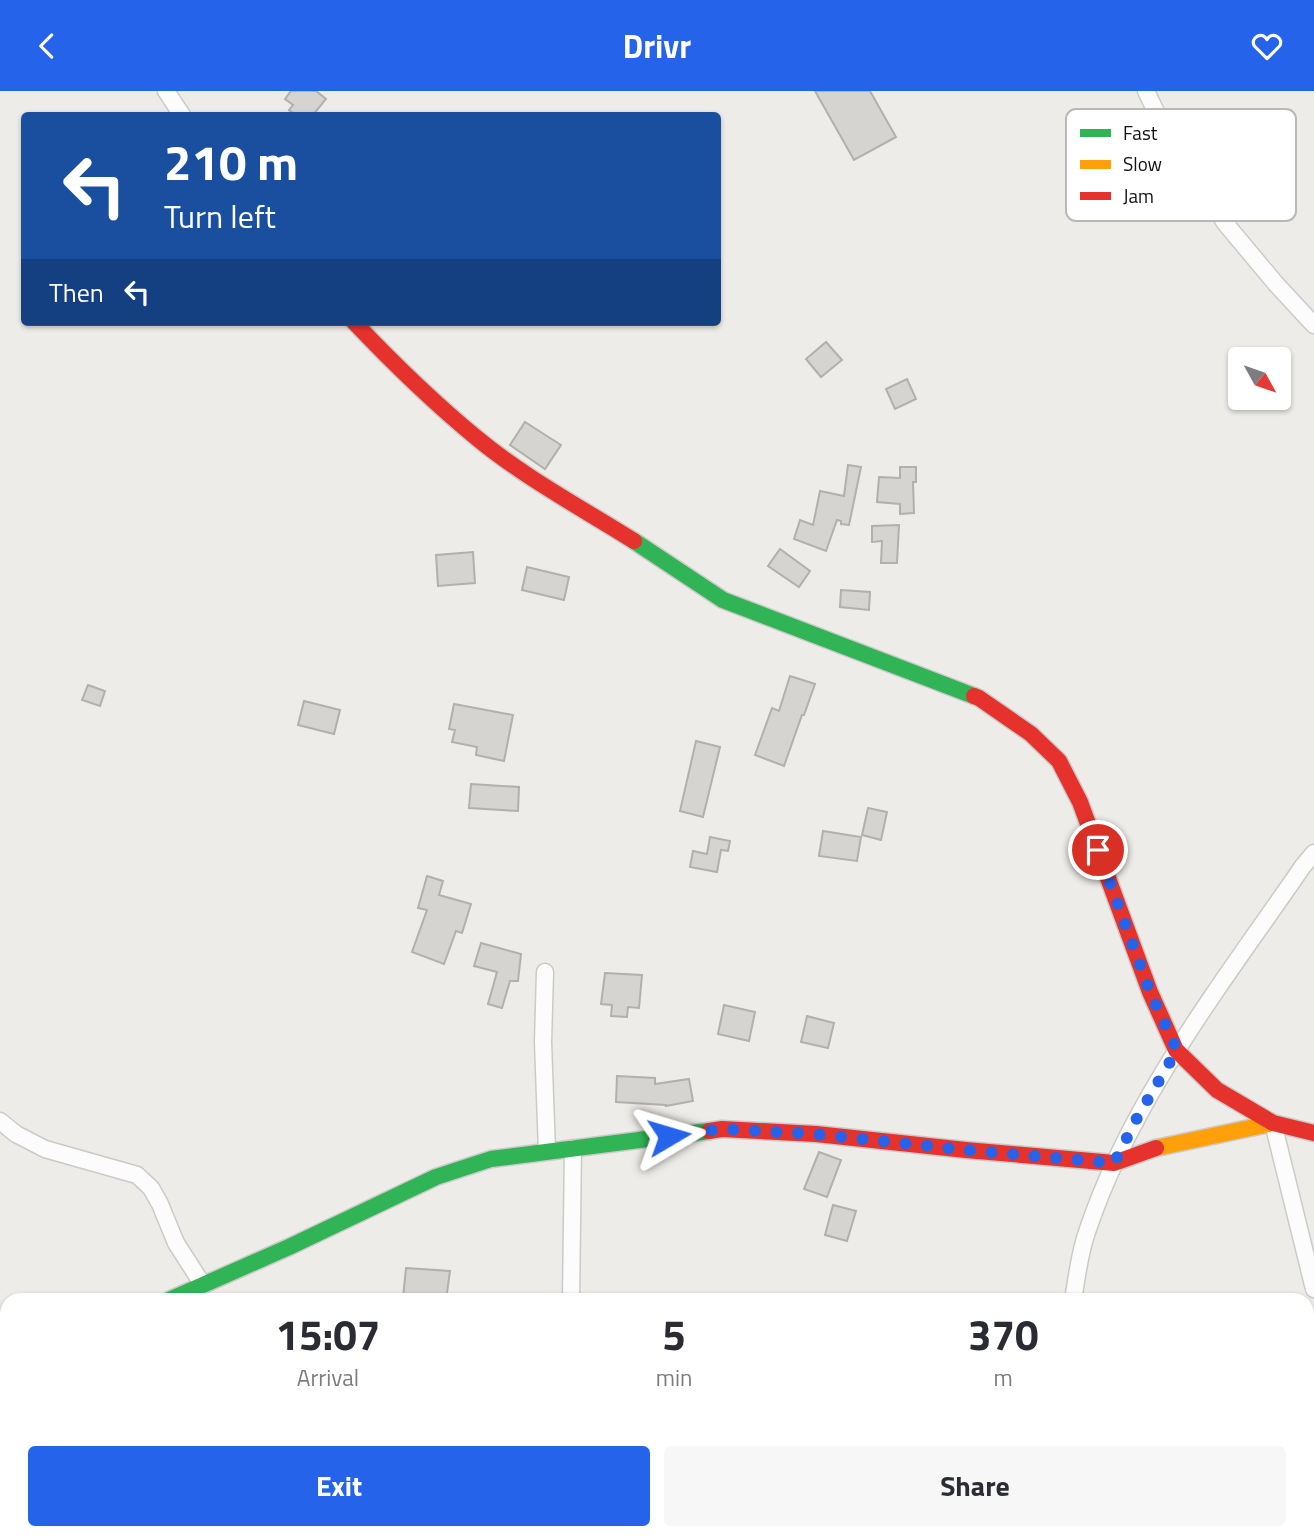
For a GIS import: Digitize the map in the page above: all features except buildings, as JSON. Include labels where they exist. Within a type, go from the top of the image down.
[{"type":"street","points":[[166,91],[180,112]]},
{"type":"street","points":[[1146,91],[1155,109]]},
{"type":"street","points":[[1224,221],[1314,325]]},
{"type":"street","points":[[358,326],[389,359],[478,440],[723,600],[979,698],[1031,734],[1059,761],[1080,802],[1150,992],[1177,1050],[1217,1090],[1273,1123],[1314,1133]]},
{"type":"street","points":[[1074,1293],[1086,1234],[1114,1163],[1137,1118],[1177,1050],[1314,853]]},
{"type":"street","points":[[545,972],[542,1042],[547,1151]]},
{"type":"street","points":[[0,1121],[16,1134],[45,1149],[138,1175],[151,1188],[176,1243],[203,1285]]},
{"type":"street","points":[[185,1293],[436,1177],[491,1159],[722,1129],[816,1134],[1114,1163],[1170,1144],[1273,1123]]},
{"type":"street","points":[[1273,1123],[1314,1289]]},
{"type":"street","points":[[571,1293],[572,1148]]},
{"type":"traffic: fast","points":[[634,541],[723,600],[974,696]]},
{"type":"traffic: fast","points":[[185,1293],[436,1177],[491,1159],[709,1131]]},
{"type":"traffic: slow","points":[[1156,1148],[1273,1123]]},
{"type":"traffic: jam","points":[[358,326],[430,397],[496,453],[534,480],[634,541]]},
{"type":"traffic: jam","points":[[974,696],[1031,734],[1059,761],[1080,802],[1150,992],[1176,1050],[1217,1090],[1273,1123],[1314,1133]]},
{"type":"traffic: jam","points":[[709,1131],[722,1129],[816,1134],[1114,1163],[1156,1148]]},
{"type":"route","points":[[669,1136],[722,1129],[816,1134],[1114,1163],[1177,1050],[1150,992],[1098,850]]}]
